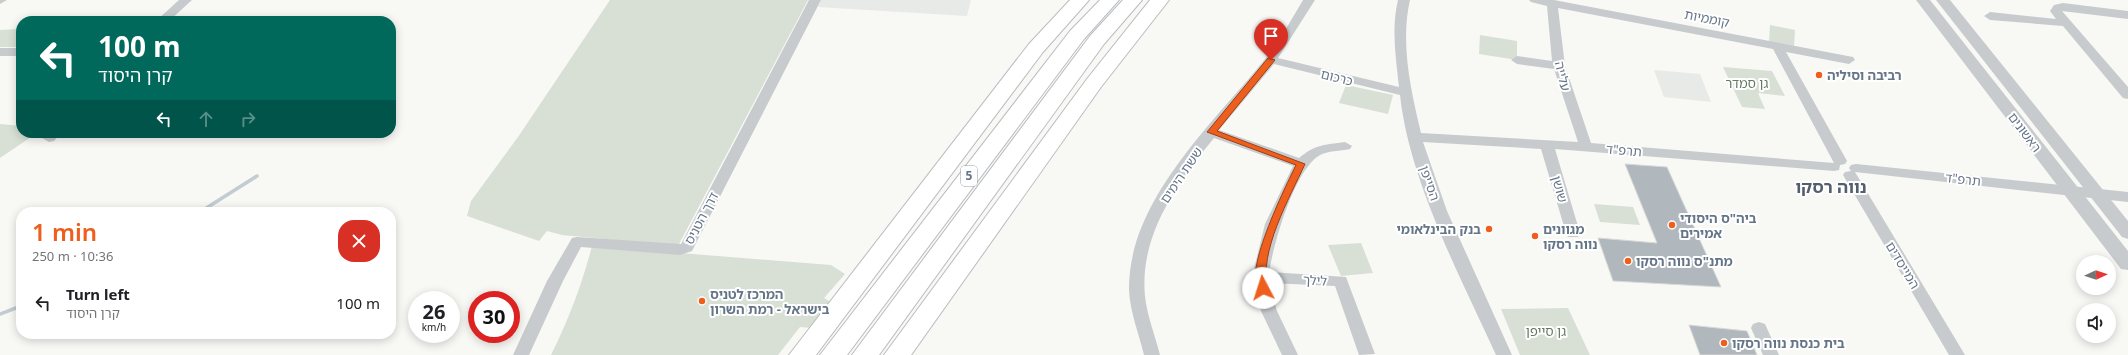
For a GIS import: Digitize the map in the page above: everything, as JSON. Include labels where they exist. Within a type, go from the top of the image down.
[{"type":"highway","points":[[802,355],[1036,48],[1080,0]]},
{"type":"highway","name":"5","points":[[833,355],[1077,35],[1110,0]]},
{"type":"highway","name":"5","points":[[865,355],[1097,40],[1133,0]]},
{"type":"highway","points":[[897,355],[1114,56],[1160,0]]},
{"type":"highway","points":[[1114,56],[1172,0]]},
{"type":"street","points":[[168,16],[186,0]]},
{"type":"street","name":"דרך הטניס","points":[[521,355],[555,281],[577,242],[680,250],[686,248],[815,0]]},
{"type":"street","name":"ששת הימים","points":[[1152,355],[1137,291],[1144,237],[1156,213],[1177,179],[1211,132],[1271,60],[1309,0]]},
{"type":"street","name":"הסייפן","points":[[1404,0],[1399,20],[1404,92],[1414,137],[1443,219],[1504,355]]},
{"type":"street","name":"קוממיות","points":[[1535,0],[1849,60]]},
{"type":"street","name":"ראשונים","points":[[1922,0],[2128,264]]},
{"type":"street","name":"ראשונים","points":[[1943,0],[2128,233]]},
{"type":"street","name":"עלייה","points":[[1552,3],[1560,66],[1586,147]]},
{"type":"street","points":[[2128,15],[2063,6],[2058,7],[2056,10],[2128,95]]},
{"type":"street","points":[[1990,16],[2066,22]]},
{"type":"street","points":[[1777,46],[1837,164]]},
{"type":"street","points":[[0,52],[16,52]]},
{"type":"street","name":"כרכום","points":[[1271,60],[1335,77],[1404,92]]},
{"type":"street","points":[[1517,60],[1560,66]]},
{"type":"street","points":[[1211,132],[1301,164]]},
{"type":"street","name":"תרפ\"ד","points":[[1414,137],[1837,164],[1850,163],[1853,171],[2069,190],[2128,197]]},
{"type":"street","name":"שושן","points":[[1547,145],[1573,233]]},
{"type":"street","points":[[1290,355],[1269,311],[1260,277],[1266,244],[1272,224],[1301,164],[1316,151],[1345,146]]},
{"type":"street","name":"המייסדים","points":[[1853,171],[1957,355]]},
{"type":"street","name":"לילך","points":[[1260,277],[1341,281],[1367,354]]},
{"type":"street","points":[[1759,328],[1771,355]]},
{"type":"shaded area","points":[[821,0],[971,0],[967,16],[818,7]]},
{"type":"shaded area","name":"גן סמדר","points":[[1654,70],[1700,74],[1711,102],[1664,97]]},
{"type":"green space","points":[[610,0],[808,0],[678,246],[562,235],[547,231],[539,241],[467,216],[471,201],[518,137]]},
{"type":"green space","points":[[1770,25],[1795,30],[1794,47],[1769,42]]},
{"type":"green space","points":[[16,29],[16,47],[0,47],[0,30]]},
{"type":"green space","points":[[1480,35],[1517,41],[1517,60],[1479,54]]},
{"type":"green space","name":"גן סמדר","points":[[1723,67],[1772,71],[1785,96],[1758,93],[1765,109],[1742,107]]},
{"type":"green space","points":[[1346,85],[1393,95],[1388,114],[1339,103]]},
{"type":"green space","points":[[0,124],[16,126],[16,138],[30,138],[0,158]]},
{"type":"green space","points":[[1594,204],[1633,207],[1640,225],[1600,222]]},
{"type":"green space","points":[[1361,243],[1373,273],[1341,276],[1328,245]]},
{"type":"green space","name":"המרכז לטניס בישראל - רמת השרון","points":[[592,246],[831,265],[845,274],[824,298],[831,302],[811,328],[800,327],[778,355],[551,355],[564,328],[584,274]]},
{"type":"green space","name":"גן סייפן","points":[[1568,308],[1590,355],[1520,355],[1501,309]]},
{"type":"building","name":"ביה\"ס היסודי אמירים","points":[[1625,164],[1667,167],[1721,287],[1613,281],[1598,238],[1657,243]]},
{"type":"building","name":"בית כנסת נווה רסקו","points":[[1689,325],[1747,331],[1757,355],[1700,355]]},
{"type":"waterway","points":[[208,207],[257,176]]},
{"type":"waterway","points":[[0,314],[16,308]]},
{"type":"place","name":"רביבה וסיליה","points":[[1819,75]]},
{"type":"place","name":"ביה\"ס היסודי אמירים","points":[[1672,225]]},
{"type":"place","name":"בנק הבינלאומי","points":[[1489,229]]},
{"type":"place","name":"מגוונים נווה רסקו","points":[[1535,236]]},
{"type":"place","name":"מתנ\"ס נווה רסקו","points":[[1628,261]]},
{"type":"place","name":"המרכז לטניס בישראל - רמת השרון","points":[[702,301]]},
{"type":"place","name":"בית כנסת נווה רסקו","points":[[1724,343]]},
{"type":"district","name":"נווה רסקו","points":[[1831,187]]},
{"type":"route","points":[[1263,288],[1260,277],[1266,244],[1272,224],[1301,164],[1211,132],[1271,60]]}]
